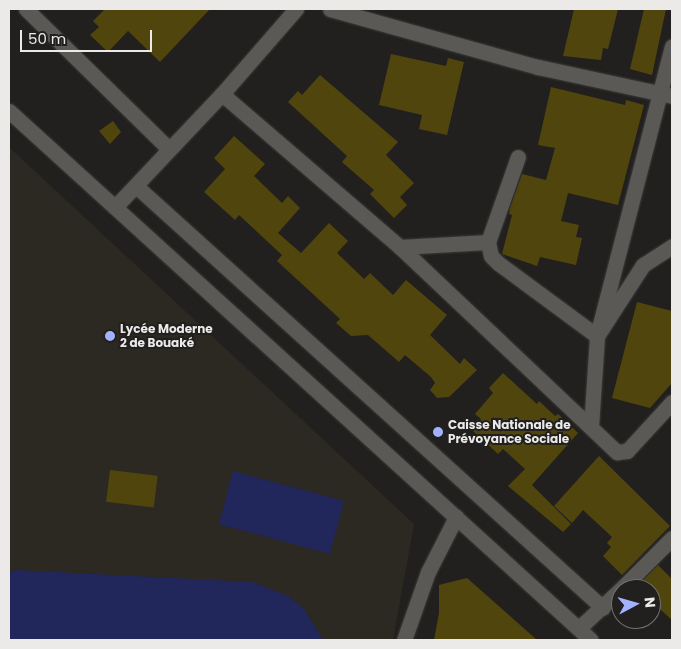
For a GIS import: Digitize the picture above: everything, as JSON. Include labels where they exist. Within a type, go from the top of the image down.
[{"type":"street","points":[[26,9],[169,149]]},
{"type":"street","points":[[115,207],[222,94],[296,9]]},
{"type":"street","points":[[330,9],[538,66],[667,95]]},
{"type":"street","points":[[591,427],[597,336],[667,95],[672,47]]},
{"type":"street","points":[[222,94],[400,247],[618,452],[627,451],[672,402]]},
{"type":"street","points":[[9,111],[592,640]]},
{"type":"street","points":[[518,157],[488,242],[491,256],[498,264],[597,336]]},
{"type":"street","points":[[136,186],[603,608]]},
{"type":"street","points":[[400,247],[488,242]]},
{"type":"street","points":[[597,336],[643,265],[672,246]]},
{"type":"street","points":[[404,640],[428,572],[456,518]]},
{"type":"street","points":[[631,579],[672,538]]},
{"type":"street","points":[[579,628],[611,600]]},
{"type":"shaded area","name":"Lycée Moderne 2 de Bouaké","points":[[9,147],[414,524],[393,640],[9,640]]},
{"type":"shaded area","points":[[233,471],[344,501],[330,554],[219,524]]},
{"type":"shaded area","points":[[17,570],[252,582],[288,596],[304,609],[323,640],[9,640],[9,573]]},
{"type":"building","points":[[105,9],[210,9],[160,62],[128,31],[108,52],[90,35],[99,27],[93,21]]},
{"type":"building","points":[[574,9],[618,9],[608,49],[603,48],[601,60],[563,56]]},
{"type":"building","points":[[644,9],[666,9],[652,75],[630,69]]},
{"type":"building","points":[[391,54],[446,66],[448,58],[464,62],[447,135],[419,129],[422,115],[379,105]]},
{"type":"building","points":[[320,75],[398,142],[386,155],[414,183],[400,197],[407,205],[394,218],[370,194],[374,190],[342,162],[347,156],[288,102],[298,91],[302,95]]},
{"type":"building","points":[[551,87],[625,105],[626,100],[644,105],[618,205],[568,193],[561,221],[579,225],[576,237],[582,238],[576,265],[540,257],[537,266],[502,254],[512,215],[509,214],[510,208],[522,174],[546,180],[555,148],[538,145]]},
{"type":"building","points":[[113,121],[121,132],[110,144],[99,131]]},
{"type":"building","points":[[234,136],[265,164],[254,176],[282,203],[288,196],[300,208],[278,233],[301,253],[329,223],[348,241],[337,253],[364,279],[370,273],[393,295],[406,280],[447,315],[430,335],[460,364],[464,358],[477,370],[449,397],[437,398],[430,390],[435,383],[431,377],[405,355],[399,362],[368,335],[351,336],[336,323],[340,319],[277,261],[282,255],[239,215],[235,220],[204,192],[225,169],[214,158]]},
{"type":"building","points":[[637,302],[672,311],[672,383],[650,408],[612,398]]},
{"type":"building","points":[[503,373],[537,404],[539,401],[555,416],[558,414],[578,433],[532,485],[571,524],[563,532],[508,486],[525,469],[503,449],[498,454],[472,430],[481,419],[475,414],[493,393],[489,388]]},
{"type":"building","points":[[599,456],[670,526],[622,575],[603,556],[611,547],[607,543],[612,537],[583,510],[572,523],[554,506]]},
{"type":"building","points":[[110,470],[158,476],[154,508],[106,502]]},
{"type":"building","points":[[658,565],[672,579],[672,620],[661,610],[661,579],[644,579]]},
{"type":"building","points":[[467,578],[537,640],[434,640],[439,613],[439,585]]},
{"type":"place","name":"Lycée Moderne 2 de Bouaké","points":[[110,336]]},
{"type":"place","name":"Caisse Nationale de Prévoyance Sociale","points":[[438,432]]}]
